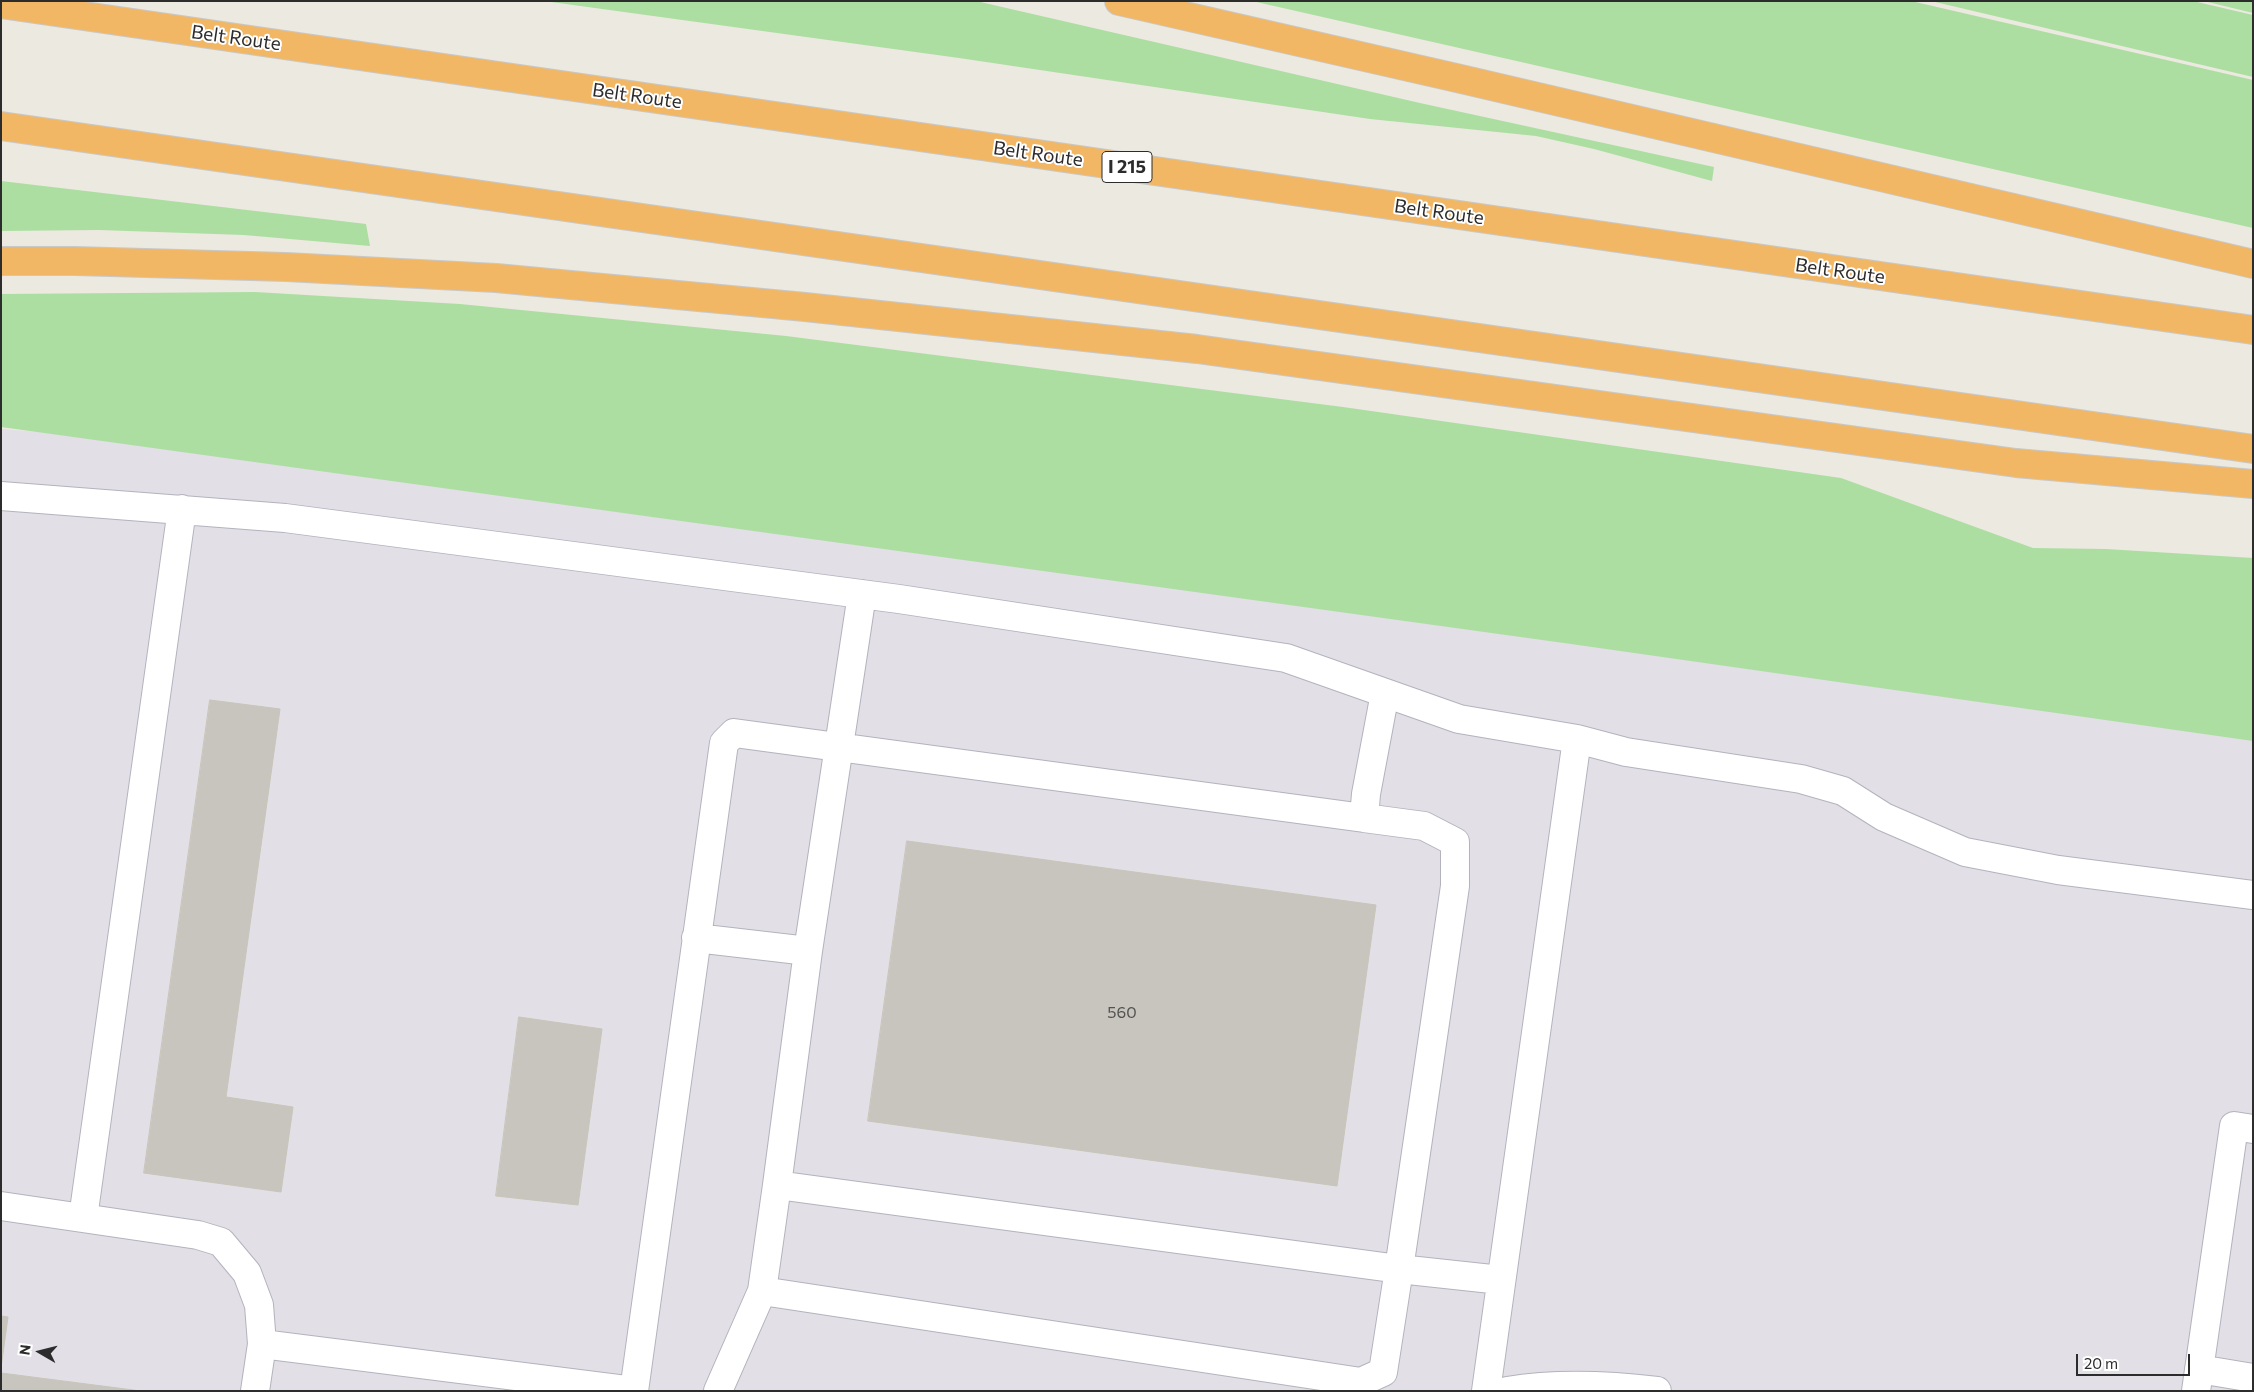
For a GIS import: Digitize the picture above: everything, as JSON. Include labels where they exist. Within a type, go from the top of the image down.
[{"type":"highway","points":[[1119,1],[2253,264]]},
{"type":"highway","name":"Belt Route","points":[[1,4],[2253,330]]},
{"type":"highway","points":[[1,126],[2253,449]]},
{"type":"highway","points":[[1,261],[276,266],[496,278],[795,306],[1197,349],[2016,463],[2253,484]]},
{"type":"lane","points":[[1,496],[285,518],[862,594],[1286,658],[1459,719],[1577,739],[1626,752],[1801,779],[1843,791],[1884,817],[1965,852],[2058,870],[2253,895]]},
{"type":"lane","points":[[83,1218],[182,510]]},
{"type":"lane","points":[[718,1391],[762,1291],[808,951],[862,594]]},
{"type":"lane","points":[[1364,818],[1366,794],[1385,693]]},
{"type":"lane","points":[[262,1344],[634,1391],[724,743],[734,733],[1424,826],[1455,842],[1455,886],[1383,1372],[1361,1382],[762,1291]]},
{"type":"lane","points":[[1486,1391],[1577,739]]},
{"type":"lane","points":[[696,938],[808,951]]},
{"type":"lane","points":[[2253,1129],[2234,1126],[2198,1380],[2253,1378]]},
{"type":"lane","points":[[777,1184],[1399,1268],[1501,1280]]},
{"type":"lane","points":[[1,1206],[198,1235],[221,1242],[247,1272],[259,1305],[262,1344],[255,1391]]},
{"type":"lane","points":[[1507,1391],[1542,1385],[1626,1387],[1657,1391]]},
{"type":"shaded area","points":[[1,429],[637,478],[2253,681],[2253,1391],[1,1391]]},
{"type":"green space","points":[[544,1],[976,1],[1420,103],[1714,167],[1712,181],[1594,149],[1536,136],[1370,119],[959,58]]},
{"type":"green space","points":[[1252,1],[1911,1],[2253,80],[2253,228]]},
{"type":"green space","points":[[1931,1],[2193,1],[2253,15],[2253,77]]},
{"type":"green space","points":[[2204,1],[2253,1],[2253,13]]},
{"type":"green space","points":[[1,181],[366,224],[370,246],[244,235],[99,230],[1,231]]},
{"type":"green space","points":[[255,292],[460,304],[786,336],[1343,407],[1841,478],[2033,548],[2106,549],[2253,558],[2253,741],[1564,643],[1,427],[1,294]]},
{"type":"building","points":[[210,700],[280,709],[226,1097],[293,1107],[281,1192],[144,1173]]},
{"type":"building","points":[[907,841],[1376,905],[1337,1186],[868,1121]]},
{"type":"building","points":[[519,1017],[602,1029],[578,1205],[496,1196]]},
{"type":"building","points":[[1,1316],[8,1317],[1,1368]]},
{"type":"building","points":[[1,1373],[141,1391],[1,1391]]}]
